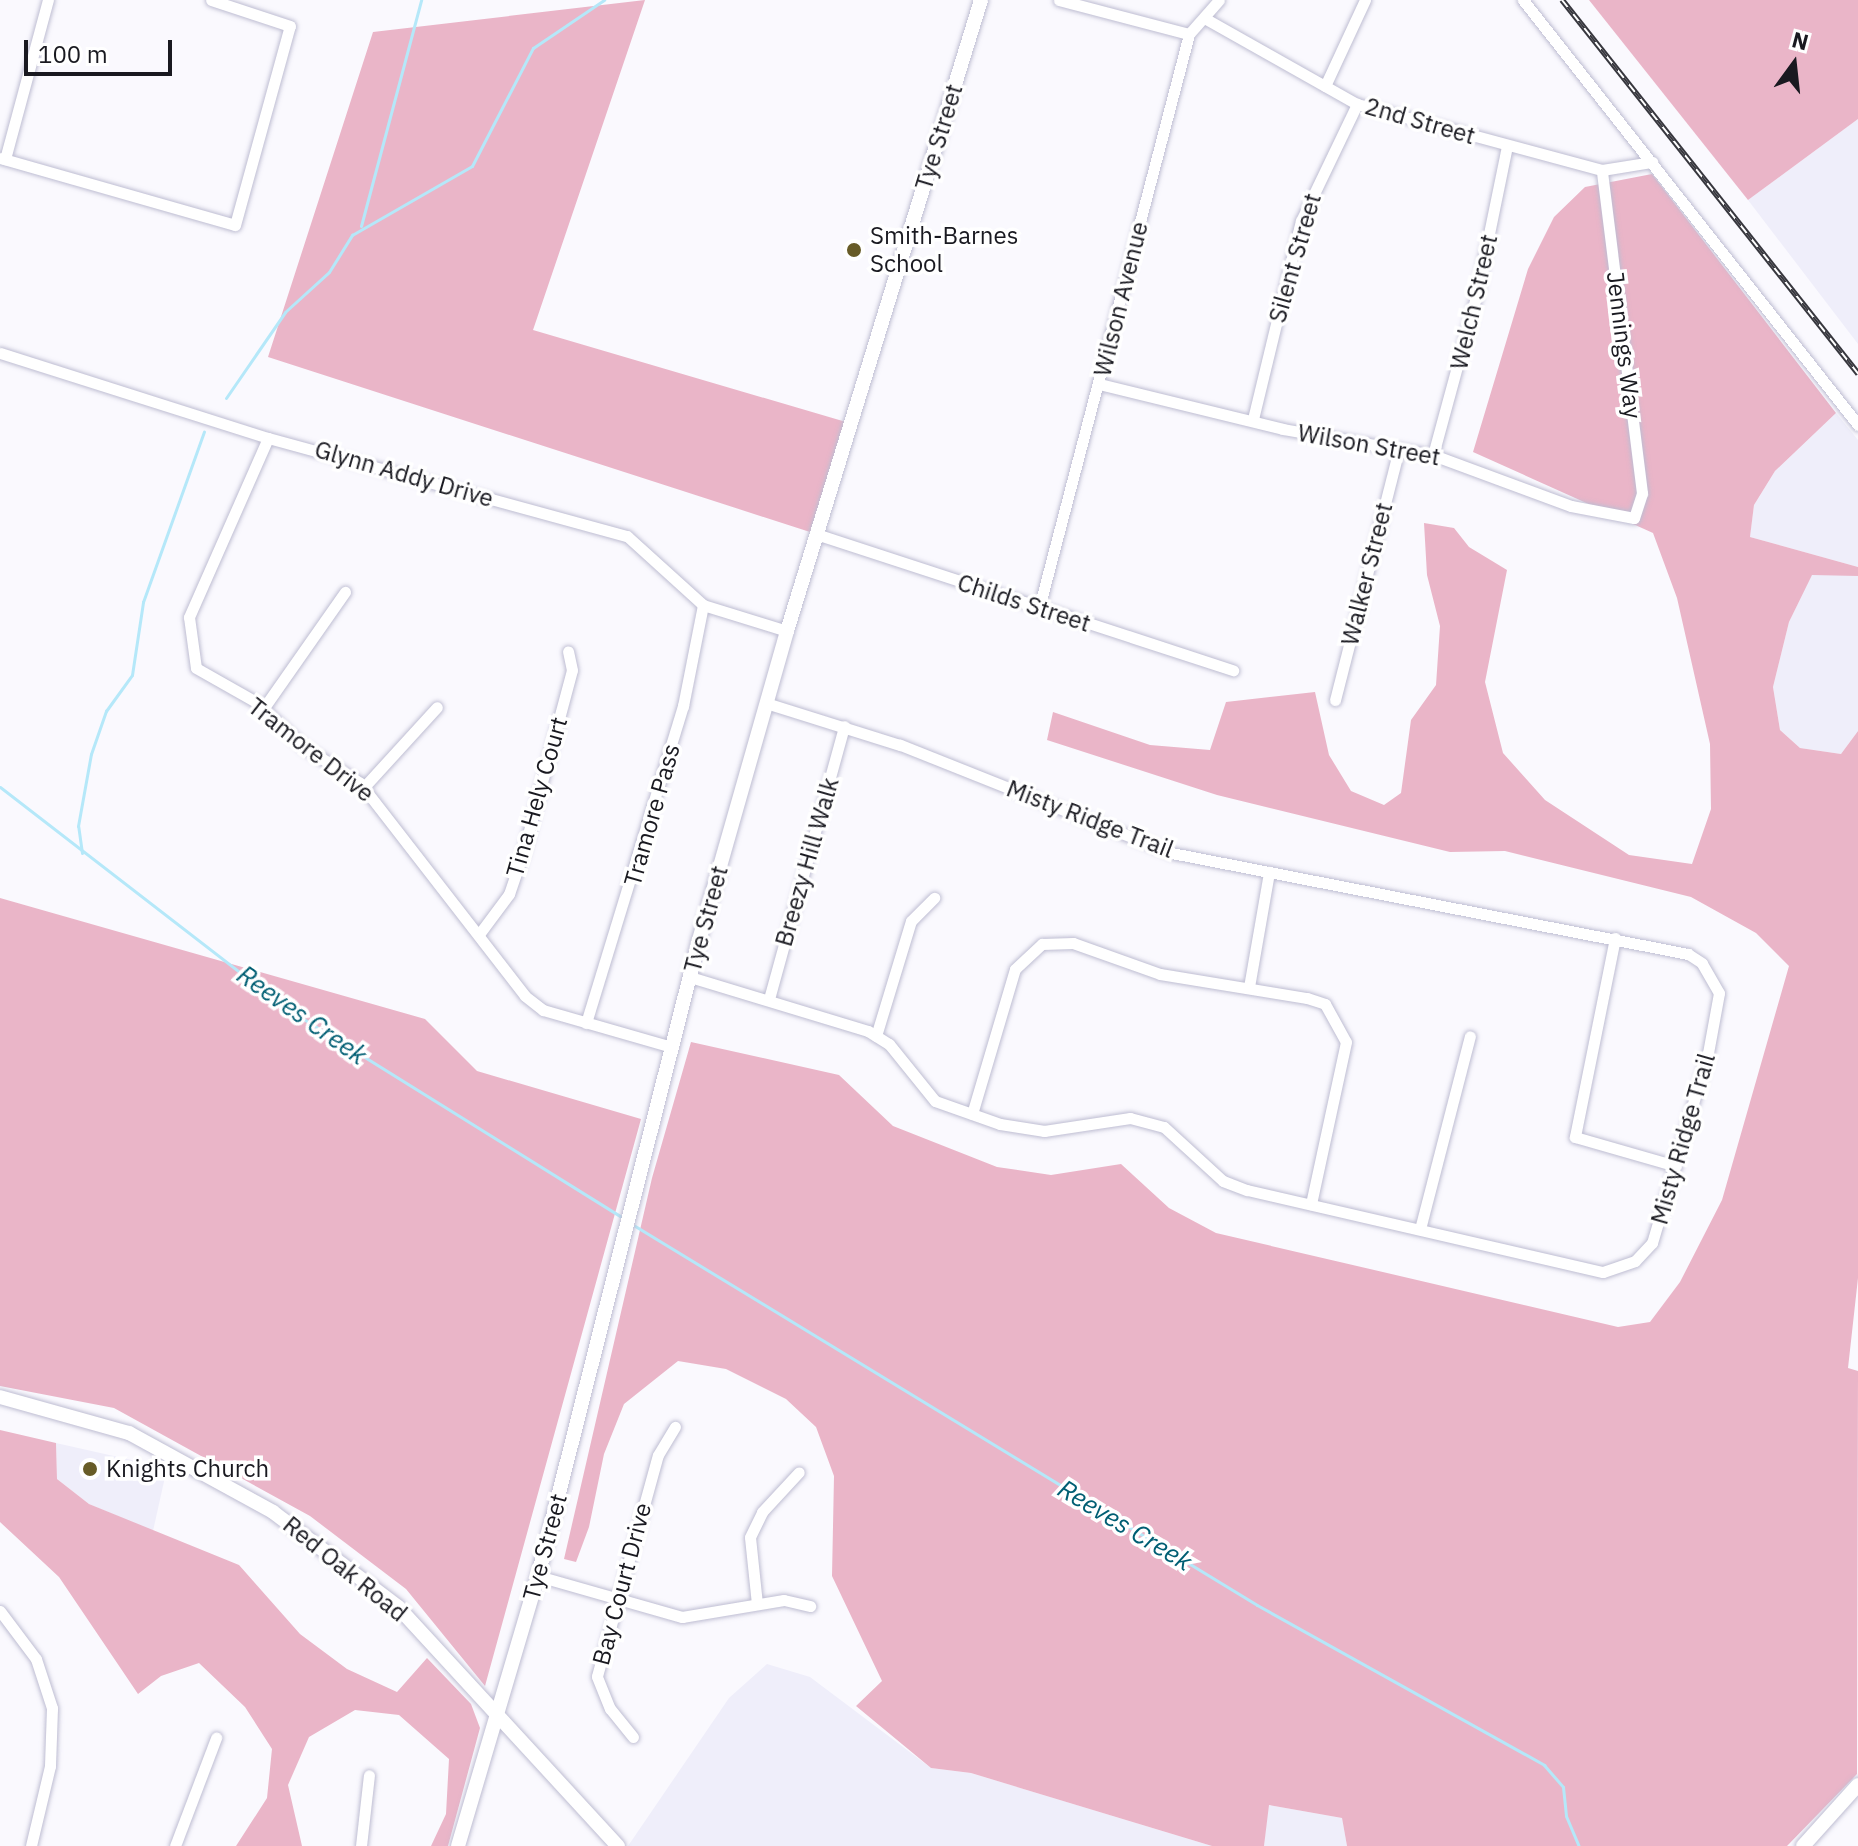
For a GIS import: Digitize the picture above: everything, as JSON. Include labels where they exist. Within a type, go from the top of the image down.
[{"type":"street","points":[[48,0],[2,158],[235,225],[290,26],[211,0]]},
{"type":"street","name":"Tye Street","points":[[458,1846],[538,1576],[690,977],[766,703],[981,0]]},
{"type":"street","points":[[1059,0],[1189,34],[1206,19],[1219,0]]},
{"type":"street","points":[[1325,86],[1365,0]]},
{"type":"street","points":[[1523,0],[1858,425]]},
{"type":"street","name":"2nd Street","points":[[1206,19],[1357,104],[1602,170],[1652,162]]},
{"type":"street","name":"Wilson Avenue","points":[[1039,608],[1189,34]]},
{"type":"street","name":"Silent Street","points":[[1253,419],[1301,221],[1357,104]]},
{"type":"street","name":"Welch Street","points":[[1433,455],[1470,322],[1507,146]]},
{"type":"street","name":"Jennings Way","points":[[1602,170],[1642,493],[1634,518]]},
{"type":"street","name":"Glynn Addy Drive","points":[[0,353],[268,438],[627,536],[703,605],[787,631]]},
{"type":"street","name":"Wilson Street","points":[[1099,384],[1433,455],[1571,506],[1634,518]]},
{"type":"street","name":"Tramore Drive","points":[[268,438],[189,617],[188,643],[196,668],[263,709],[364,787],[480,933],[525,996],[543,1010],[672,1047]]},
{"type":"street","name":"Walker Street","points":[[1335,700],[1399,449]]},
{"type":"street","name":"Childs Street","points":[[816,534],[1233,670]]},
{"type":"street","points":[[263,709],[345,592]]},
{"type":"street","name":"Tramore Pass","points":[[586,1023],[683,706],[703,605]]},
{"type":"street","name":"Tina Hely Court","points":[[480,933],[509,894],[523,853],[572,670],[568,651]]},
{"type":"street","name":"Misty Ridge Trail","points":[[690,977],[769,999],[876,1036],[935,1101],[1024,1131],[1106,1117],[1142,1121],[1174,1134],[1223,1181],[1587,1270],[1617,1270],[1652,1243],[1676,1166],[1719,993],[1702,963],[1688,954],[1172,853],[844,726],[766,703]]},
{"type":"street","points":[[364,787],[437,707]]},
{"type":"street","name":"Breezy Hill Walk","points":[[769,999],[844,726]]},
{"type":"street","points":[[1249,987],[1269,872]]},
{"type":"street","points":[[876,1036],[911,921],[934,898]]},
{"type":"street","points":[[1615,938],[1575,1137],[1676,1166]]},
{"type":"street","points":[[972,1114],[1015,969],[1032,948],[1073,943],[1160,974],[1249,987],[1325,1004],[1342,1026],[1345,1066],[1311,1204]]},
{"type":"street","points":[[1420,1229],[1470,1036]]},
{"type":"street","name":"Red Oak Road","points":[[0,1397],[129,1433],[273,1512],[398,1607],[618,1846]]},
{"type":"street","name":"Bay Court Drive","points":[[633,1737],[610,1709],[597,1676],[658,1455],[675,1427]]},
{"type":"street","points":[[757,1604],[749,1572],[750,1537],[762,1512],[799,1472]]},
{"type":"street","points":[[538,1576],[682,1617],[784,1600],[810,1606]]},
{"type":"street","points":[[0,1611],[36,1659],[52,1708],[50,1766],[31,1846]]},
{"type":"street","points":[[175,1846],[216,1738]]},
{"type":"street","points":[[361,1846],[369,1775]]},
{"type":"street","points":[[1803,1846],[1858,1785]]},
{"type":"shaded area","points":[[645,0],[533,330],[846,422],[810,532],[268,357],[373,32]]},
{"type":"shaded area","points":[[1589,0],[1858,0],[1858,119],[1748,200]]},
{"type":"shaded area","points":[[1858,119],[1858,344],[1748,200]]},
{"type":"shaded area","points":[[1652,174],[1836,413],[1775,471],[1754,505],[1750,537],[1858,567],[1858,576],[1812,575],[1789,622],[1773,687],[1780,730],[1800,748],[1841,754],[1858,731],[1858,1278],[1848,1368],[1858,1371],[1857,1774],[1787,1846],[1347,1846],[1342,1818],[1269,1805],[1264,1846],[1212,1846],[971,1773],[931,1768],[856,1706],[882,1681],[832,1576],[834,1476],[816,1427],[786,1399],[726,1369],[678,1361],[624,1404],[604,1454],[589,1527],[576,1562],[564,1559],[652,1178],[691,1042],[839,1075],[893,1126],[997,1167],[1051,1175],[1121,1164],[1169,1208],[1216,1233],[1618,1327],[1650,1322],[1680,1282],[1722,1200],[1789,966],[1756,933],[1691,897],[1505,851],[1450,852],[1217,795],[1047,740],[1053,712],[1150,745],[1210,750],[1226,702],[1315,692],[1329,755],[1351,791],[1384,805],[1401,793],[1411,720],[1436,685],[1440,626],[1427,575],[1424,523],[1454,528],[1469,547],[1507,570],[1485,682],[1503,753],[1545,800],[1629,855],[1692,864],[1711,809],[1710,744],[1677,598],[1653,533],[1473,452],[1528,269],[1554,217],[1585,187]]},
{"type":"shaded area","points":[[1836,413],[1858,440],[1858,567],[1750,537],[1754,505],[1775,471]]},
{"type":"shaded area","points":[[1839,571],[1858,576],[1858,731],[1841,754],[1800,748],[1780,730],[1773,687],[1789,622],[1812,574]]},
{"type":"shaded area","points":[[0,898],[425,1019],[477,1071],[641,1119],[485,1686],[406,1589],[310,1516],[114,1408],[0,1386]]},
{"type":"shaded area","points":[[0,1430],[56,1443],[57,1479],[89,1504],[239,1565],[300,1634],[347,1669],[397,1692],[427,1658],[471,1704],[480,1728],[448,1846],[431,1846],[446,1814],[449,1759],[399,1715],[355,1710],[309,1737],[288,1785],[302,1846],[236,1846],[267,1798],[272,1749],[245,1707],[199,1663],[161,1676],[138,1694],[59,1577],[0,1522]]},
{"type":"shaded area","points":[[56,1443],[167,1468],[153,1531],[89,1504],[57,1479]]},
{"type":"shaded area","points":[[767,1664],[810,1677],[931,1768],[971,1773],[1212,1846],[628,1846],[729,1698]]},
{"type":"shaded area","points":[[1268,1805],[1342,1818],[1347,1846],[1264,1846]]},
{"type":"waterway","points":[[361,226],[421,0]]},
{"type":"waterway","points":[[226,398],[285,312],[329,272],[352,235],[472,166],[533,48],[604,0]]},
{"type":"waterway","points":[[82,853],[78,826],[91,754],[106,711],[132,675],[143,602],[204,432]]},
{"type":"waterway","name":"Reeves Creek","points":[[0,787],[289,1010],[621,1217]]},
{"type":"waterway","name":"Reeves Creek","points":[[635,1226],[1257,1605],[1544,1765],[1563,1787],[1566,1816],[1579,1846]]},
{"type":"railway","points":[[1562,0],[1858,374]]},
{"type":"place","name":"Smith-Barnes School","points":[[854,250]]},
{"type":"place","name":"Knights Church","points":[[90,1469]]}]
